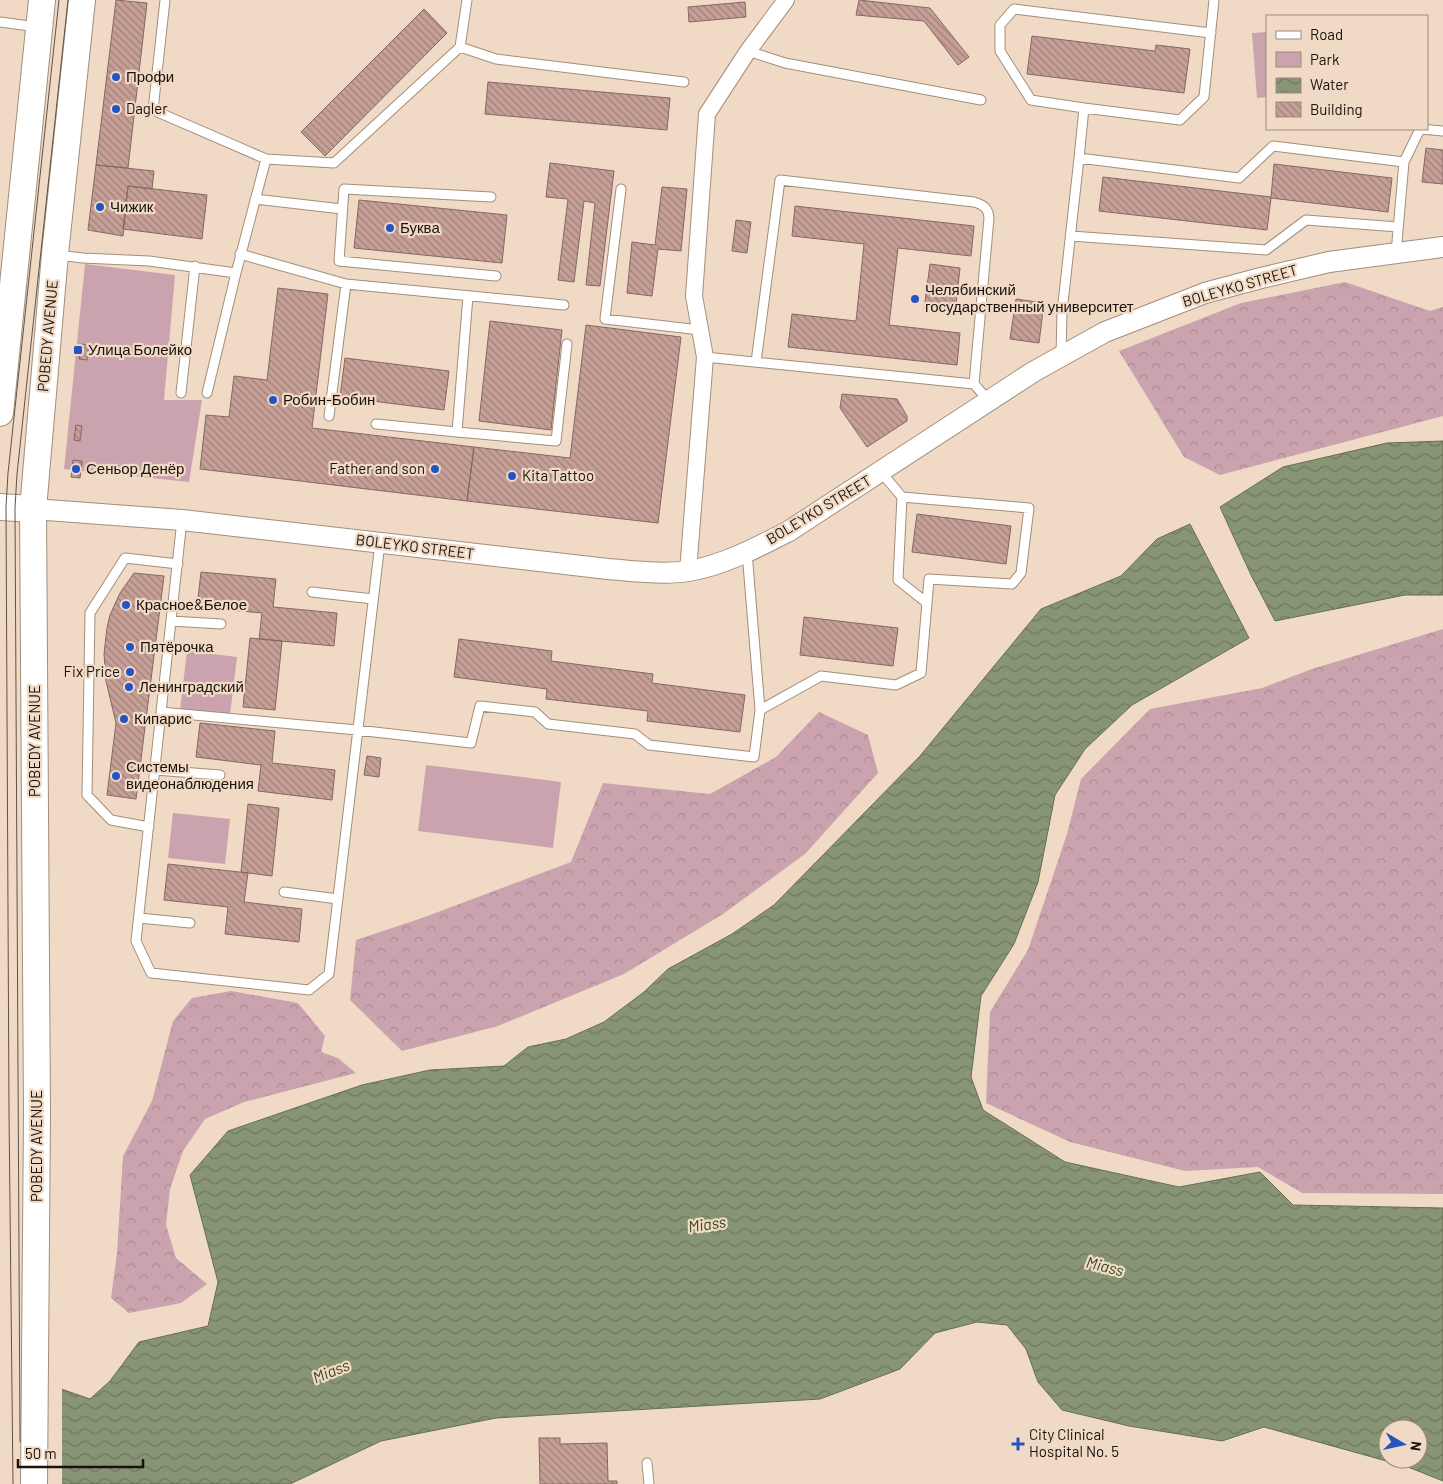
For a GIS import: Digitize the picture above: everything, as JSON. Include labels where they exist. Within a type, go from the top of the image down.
[{"type":"main road","points":[[0,413],[4,345],[42,0]]},
{"type":"main road","name":"POBEDY AVENUE","points":[[34,1484],[37,1113],[34,509],[55,254],[82,0]]},
{"type":"main road","name":"BOLEYKO STREET","points":[[0,507],[34,509]]},
{"type":"street","points":[[688,571],[705,357],[694,296],[707,114],[748,51],[786,0]]},
{"type":"street","name":"BOLEYKO STREET","points":[[34,509],[182,520],[618,570],[645,572],[688,571],[747,552],[789,531],[1061,355],[1105,332],[1205,293],[1261,278],[1329,262],[1443,247]]},
{"type":"lane","points":[[166,0],[152,110],[266,160],[334,163],[460,47],[467,0]]},
{"type":"lane","points":[[1211,33],[1014,9],[1000,25],[1000,50],[1031,100],[1180,120],[1204,97],[1211,33],[1214,0]]},
{"type":"lane","points":[[0,22],[38,27]]},
{"type":"lane","points":[[460,47],[496,59],[684,82]]},
{"type":"lane","points":[[748,51],[785,63],[982,100]]},
{"type":"lane","points":[[1061,355],[1062,312],[1084,108]]},
{"type":"lane","points":[[1396,253],[1404,162],[1420,130]]},
{"type":"lane","points":[[1428,130],[1443,132]]},
{"type":"lane","points":[[1079,158],[1239,178],[1273,146],[1404,162]]},
{"type":"lane","points":[[207,393],[240,254],[266,160]]},
{"type":"lane","points":[[756,362],[780,180],[974,202],[982,204],[987,208],[989,218],[974,384],[988,401]]},
{"type":"lane","points":[[491,196],[344,189],[338,260],[496,276]]},
{"type":"lane","points":[[621,189],[605,319],[700,330]]},
{"type":"lane","points":[[255,199],[342,209]]},
{"type":"lane","points":[[1071,236],[1266,250],[1306,220],[1398,227]]},
{"type":"lane","points":[[55,254],[83,258],[148,261],[196,266],[236,273]]},
{"type":"lane","points":[[240,254],[346,284],[564,305]]},
{"type":"lane","points":[[181,393],[196,266]]},
{"type":"lane","points":[[329,416],[346,284]]},
{"type":"lane","points":[[457,432],[468,296]]},
{"type":"lane","points":[[376,424],[556,441],[567,344]]},
{"type":"lane","points":[[705,357],[974,384]]},
{"type":"lane","points":[[881,472],[902,497],[898,580],[927,603]]},
{"type":"lane","points":[[760,710],[821,676],[896,685],[921,673],[929,579],[1012,584],[1021,573],[1030,508],[902,497]]},
{"type":"lane","points":[[182,520],[136,941],[151,973],[309,990],[329,974],[380,543]]},
{"type":"lane","points":[[161,712],[358,730],[471,743],[480,706],[535,712],[548,724],[635,734],[649,744],[754,758],[760,710],[747,552]]},
{"type":"lane","points":[[148,827],[111,820],[87,795],[90,613],[124,558],[178,564]]},
{"type":"lane","points":[[312,592],[373,599]]},
{"type":"lane","points":[[171,621],[221,624]]},
{"type":"lane","points":[[155,770],[220,775]]},
{"type":"lane","points":[[284,892],[338,899]]},
{"type":"lane","points":[[139,918],[190,923]]},
{"type":"lane","points":[[648,1463],[649,1484]]},
{"type":"green space","points":[[1266,32],[1266,97],[1257,98],[1252,33]]},
{"type":"green space","points":[[85,264],[175,275],[164,400],[202,400],[189,482],[64,469]]},
{"type":"green space","points":[[1345,282],[1430,311],[1443,307],[1443,416],[1220,475],[1184,457],[1119,351],[1241,303]]},
{"type":"green space","points":[[1443,629],[1443,1194],[1302,1193],[1258,1167],[1185,1171],[1070,1142],[986,1103],[990,1012],[1028,950],[1067,834],[1081,779],[1150,709],[1262,688],[1312,669]]},
{"type":"green space","points":[[187,651],[237,657],[230,715],[180,710]]},
{"type":"green space","points":[[819,712],[868,735],[878,773],[805,854],[723,914],[624,974],[498,1026],[402,1051],[350,1000],[356,940],[422,918],[571,862],[603,783],[710,794],[776,757]]},
{"type":"green space","points":[[426,765],[561,782],[553,848],[418,831]]},
{"type":"green space","points":[[173,813],[230,819],[225,864],[168,858]]},
{"type":"green space","points":[[231,991],[298,1003],[325,1036],[321,1052],[338,1058],[356,1073],[244,1102],[205,1119],[183,1151],[170,1189],[166,1225],[176,1258],[207,1284],[181,1303],[129,1313],[111,1298],[117,1253],[123,1156],[152,1101],[173,1021],[192,998]]},
{"type":"water","points":[[1443,441],[1443,595],[1405,595],[1275,621],[1251,575],[1220,507],[1283,467],[1387,443]]},
{"type":"water","name":"Miass","points":[[1190,524],[1249,638],[1132,705],[1085,749],[1055,795],[1038,882],[1014,944],[981,996],[971,1077],[983,1110],[1065,1162],[1179,1187],[1260,1172],[1293,1205],[1443,1208],[1443,1481],[1413,1469],[1428,1469],[1428,1419],[1378,1419],[1378,1459],[1264,1427],[1222,1441],[1129,1426],[1062,1410],[1038,1382],[1026,1349],[1007,1325],[977,1322],[935,1333],[900,1369],[820,1399],[496,1418],[381,1441],[290,1484],[0,1484],[0,1356],[47,1384],[90,1399],[110,1381],[139,1342],[208,1326],[218,1282],[190,1175],[228,1131],[362,1085],[430,1070],[504,1066],[528,1047],[566,1039],[604,1022],[644,992],[668,969],[732,934],[774,905],[920,756],[1041,609],[1121,576],[1157,539]]},
{"type":"pier","points":[[0,1354],[48,1382],[62,1387],[62,1484],[0,1484]]},
{"type":"building","points":[[116,0],[147,3],[128,168],[96,165]]},
{"type":"building","points":[[859,0],[930,8],[969,57],[958,65],[924,21],[856,15]]},
{"type":"building","points":[[745,2],[746,17],[689,22],[688,7]]},
{"type":"building","points":[[424,9],[447,33],[325,156],[301,132]]},
{"type":"building","points":[[1032,36],[1155,51],[1156,45],[1190,49],[1184,93],[1027,74]]},
{"type":"building","points":[[488,82],[670,98],[667,130],[485,114]]},
{"type":"building","points":[[1426,148],[1443,150],[1443,184],[1422,182]]},
{"type":"building","points":[[550,163],[614,171],[600,286],[586,285],[595,203],[584,201],[574,282],[558,280],[568,199],[546,197]]},
{"type":"building","points":[[1274,164],[1392,178],[1388,212],[1271,198],[1267,230],[1099,211],[1103,177],[1271,197]]},
{"type":"building","points":[[96,165],[154,171],[152,189],[128,186],[123,236],[88,230]]},
{"type":"building","points":[[128,186],[207,195],[202,239],[123,229]]},
{"type":"building","points":[[662,187],[687,189],[681,251],[658,249],[652,296],[627,293],[632,242],[655,245]]},
{"type":"building","points":[[359,200],[507,215],[502,263],[354,248]]},
{"type":"building","points":[[795,206],[974,226],[971,256],[898,248],[889,325],[960,333],[957,365],[788,347],[792,314],[856,321],[864,244],[792,236]]},
{"type":"building","points":[[736,220],[751,222],[747,253],[732,251]]},
{"type":"building","points":[[930,264],[960,268],[955,312],[924,309]]},
{"type":"building","points":[[278,288],[328,294],[312,428],[474,447],[467,501],[200,469],[206,415],[229,417],[234,376],[267,380]]},
{"type":"building","points":[[1016,299],[1044,303],[1039,343],[1010,339]]},
{"type":"building","points":[[490,321],[562,330],[551,430],[479,421]]},
{"type":"building","points":[[586,325],[681,337],[658,523],[467,501],[474,447],[570,458]]},
{"type":"building","points":[[81,344],[89,345],[87,360],[79,359]]},
{"type":"building","points":[[345,358],[449,371],[444,410],[340,397]]},
{"type":"building","points":[[842,394],[897,399],[907,416],[907,421],[867,447],[840,408]]},
{"type":"building","points":[[76,425],[82,426],[80,441],[74,440]]},
{"type":"building","points":[[73,460],[82,461],[80,478],[71,477]]},
{"type":"building","points":[[917,514],[1011,526],[1006,564],[912,552]]},
{"type":"building","points":[[201,572],[276,579],[273,607],[337,613],[334,646],[259,639],[262,613],[197,607]]},
{"type":"building","name":"Ленинградский","points":[[134,573],[164,576],[136,799],[107,795],[116,723],[106,681],[104,654],[110,615],[120,593]]},
{"type":"building","points":[[804,617],[898,628],[893,666],[800,655]]},
{"type":"building","points":[[250,638],[282,641],[275,710],[243,707]]},
{"type":"building","points":[[459,639],[552,651],[551,661],[653,674],[652,683],[745,695],[740,732],[647,721],[648,711],[546,699],[547,689],[454,677]]},
{"type":"building","points":[[200,723],[275,731],[272,763],[335,770],[332,800],[258,791],[261,765],[196,757]]},
{"type":"building","points":[[367,756],[381,758],[379,777],[364,775]]},
{"type":"building","points":[[248,804],[279,808],[272,876],[241,872]]},
{"type":"building","points":[[168,864],[248,873],[244,902],[302,909],[299,942],[225,934],[228,907],[164,900]]},
{"type":"building","points":[[539,1438],[560,1438],[560,1444],[607,1443],[608,1481],[617,1481],[617,1484],[540,1484]]},
{"type":"tram line","points":[[13,1484],[6,507],[8,473],[59,0]]},
{"type":"tram line","points":[[20,1442],[15,508],[17,474],[68,0]]},
{"type":"place","name":"Профи","points":[[116,77]]},
{"type":"place","name":"Dagler","points":[[116,109]]},
{"type":"place","name":"Чижик","points":[[100,207]]},
{"type":"place","name":"Буква","points":[[390,228]]},
{"type":"place","name":"Челябинский государственный университет","points":[[915,299]]},
{"type":"place","name":"Улица Болейко","points":[[78,350]]},
{"type":"place","name":"Робин-Бобин","points":[[273,400]]},
{"type":"place","name":"Сеньор Денёр","points":[[76,469]]},
{"type":"place","name":"Father and son","points":[[435,469]]},
{"type":"place","name":"Kita Tattoo","points":[[512,476]]},
{"type":"place","name":"Красное&Белое","points":[[126,605]]},
{"type":"place","name":"Пятёрочка","points":[[130,647]]},
{"type":"place","name":"Fix Price","points":[[130,672]]},
{"type":"place","name":"Ленинградский","points":[[129,687]]},
{"type":"place","name":"Кипарис","points":[[124,719]]},
{"type":"place","name":"Системы видеонаблюдения","points":[[116,776]]},
{"type":"place","name":"City Clinical Hospital No. 5","points":[[1018,1444]]}]
